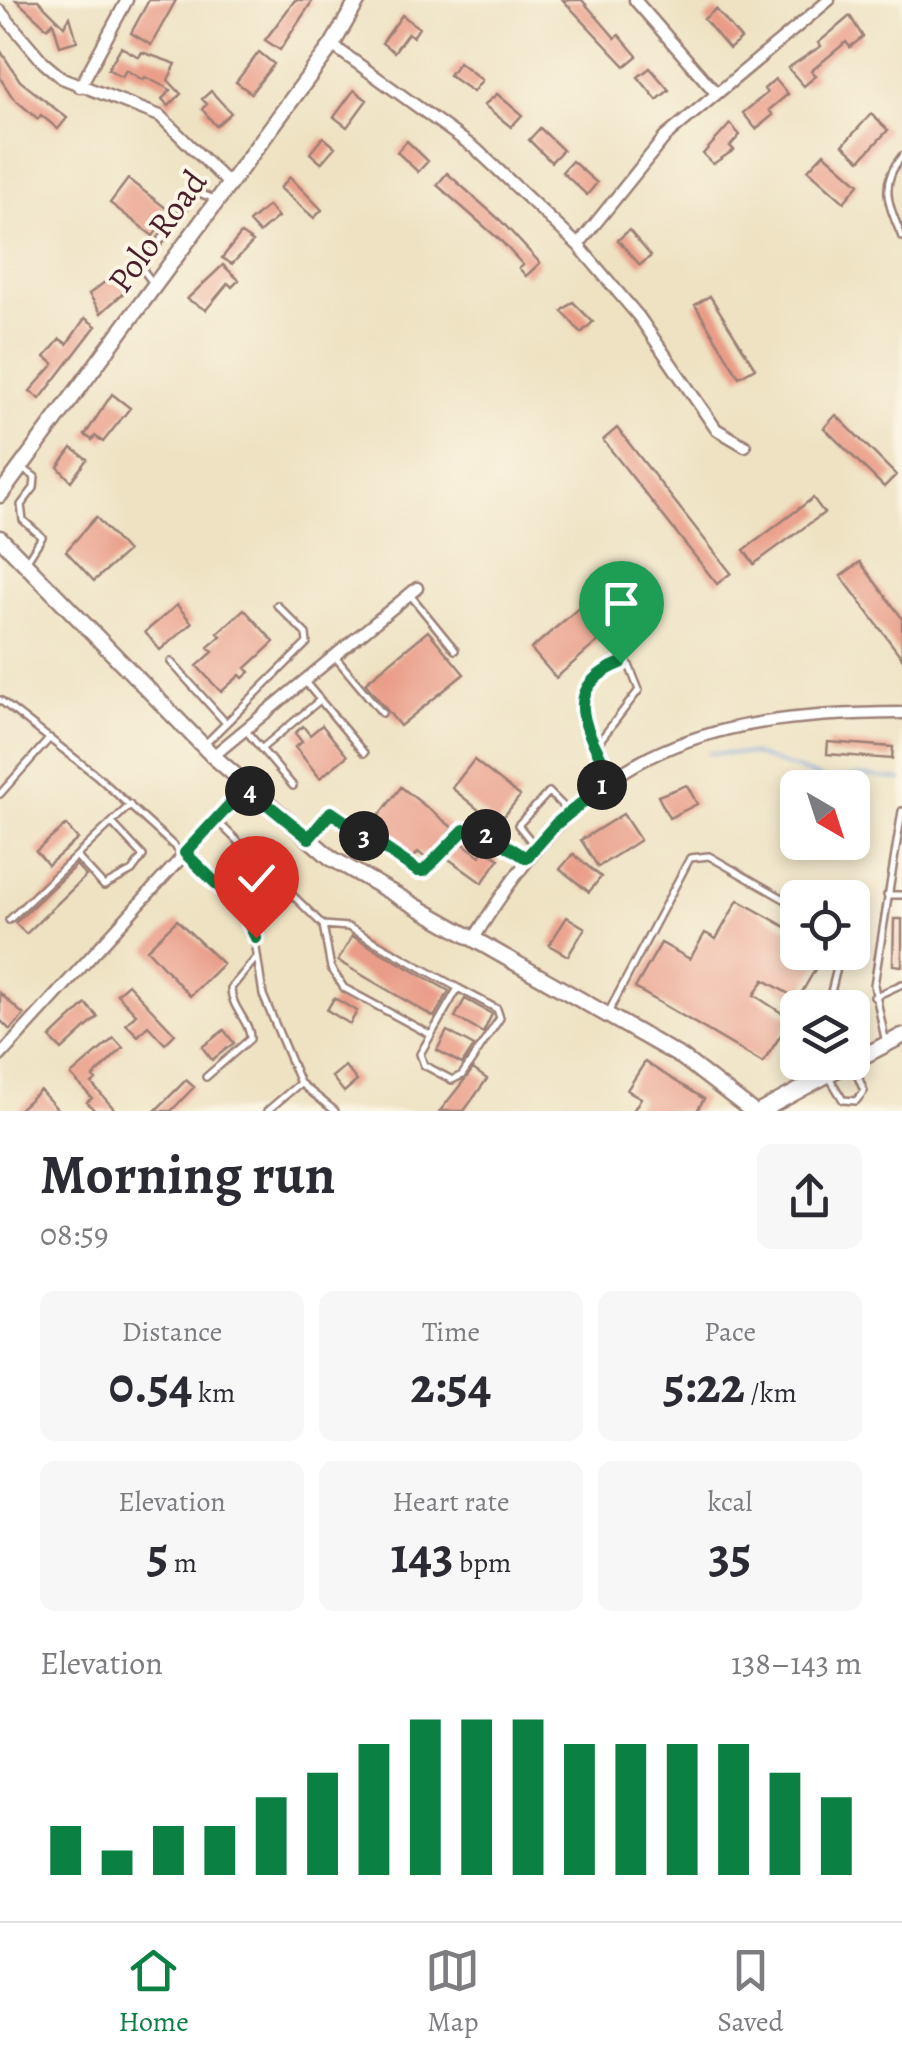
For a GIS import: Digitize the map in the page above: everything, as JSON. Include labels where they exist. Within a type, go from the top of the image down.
[{"type":"main road","name":"Polo Road","points":[[0,495],[332,45],[358,0]]},
{"type":"main road","points":[[0,538],[208,751],[332,858],[683,1058],[752,1111]]},
{"type":"main road","points":[[870,1052],[902,1036]]},
{"type":"main road","points":[[761,1111],[819,1080]]},
{"type":"street","points":[[80,87],[126,0]]},
{"type":"street","points":[[636,0],[716,93]]},
{"type":"street","points":[[578,246],[643,160],[716,93],[829,0]]},
{"type":"street","points":[[0,12],[44,64],[80,87],[138,104],[160,116],[229,184]]},
{"type":"street","points":[[332,45],[476,149],[578,246],[639,318],[716,429],[745,446]]},
{"type":"street","points":[[208,751],[244,730],[413,591]]},
{"type":"street","points":[[472,940],[535,846],[569,812],[611,779],[662,752],[750,723],[805,714],[902,713]]},
{"type":"street","points":[[0,1056],[246,787]]},
{"type":"lane","points":[[902,156],[889,171],[885,196],[902,237]]},
{"type":"lane","points":[[154,285],[142,266],[196,192],[202,190],[217,200]]},
{"type":"lane","points":[[20,466],[35,477],[34,488],[21,505],[23,520],[42,538],[24,565]]},
{"type":"lane","points":[[413,591],[454,650]]},
{"type":"lane","points":[[208,751],[226,723],[307,643],[306,634],[277,605]]},
{"type":"lane","points":[[334,656],[382,713]]},
{"type":"lane","points":[[171,662],[226,723]]},
{"type":"lane","points":[[595,747],[639,690],[629,665],[613,666],[593,682],[582,722],[611,779]]},
{"type":"lane","points":[[304,681],[364,753]]},
{"type":"lane","points":[[0,700],[130,805],[242,909],[253,928],[263,995],[300,1083],[335,1111]]},
{"type":"lane","points":[[261,749],[320,700]]},
{"type":"lane","points":[[244,730],[292,786]]},
{"type":"lane","points":[[0,794],[50,738]]},
{"type":"lane","points":[[535,846],[518,824],[542,795],[549,792],[569,812]]},
{"type":"lane","points":[[8,920],[130,805]]},
{"type":"lane","points":[[309,838],[331,812],[418,871],[424,871],[464,830],[490,835],[526,858]]},
{"type":"lane","points":[[886,1044],[874,997],[902,812]]},
{"type":"lane","points":[[216,820],[323,925],[331,968],[344,988],[430,1035]]},
{"type":"lane","points":[[76,856],[100,884],[118,882],[143,856],[112,822]]},
{"type":"lane","points":[[607,1016],[690,858],[709,856],[780,897]]},
{"type":"lane","points":[[887,894],[902,895]]},
{"type":"lane","points":[[323,925],[348,927],[497,1009],[500,1018],[473,1063],[452,1080],[424,1064],[420,1054],[458,988]]},
{"type":"lane","points":[[206,1077],[250,1039],[231,988],[257,957]]},
{"type":"lane","points":[[874,997],[902,984]]},
{"type":"lane","points":[[831,1080],[843,1100],[856,1101],[864,1086],[860,1080]]},
{"type":"lane","points":[[267,1111],[300,1083]]},
{"type":"building","points":[[16,0],[38,0],[64,26],[70,17],[77,41],[60,46],[53,22],[47,28]]},
{"type":"building","points":[[149,0],[176,0],[151,45],[131,33]]},
{"type":"building","points":[[295,0],[313,0],[280,50],[265,40]]},
{"type":"building","points":[[563,0],[582,0],[615,38],[619,35],[637,56],[625,66]]},
{"type":"building","points":[[716,9],[741,39],[729,49],[704,19]]},
{"type":"building","points":[[402,15],[419,28],[413,37],[408,33],[394,52],[382,43]]},
{"type":"building","points":[[850,16],[863,37],[850,47],[846,42],[811,71],[816,76],[804,86],[788,68],[821,46],[818,43]]},
{"type":"building","points":[[121,47],[139,57],[142,52],[176,64],[168,80],[181,94],[169,106],[162,99],[171,90],[126,70],[122,77],[108,69]]},
{"type":"building","points":[[0,50],[20,81],[67,118],[58,129],[41,115],[38,119],[13,98],[0,78]]},
{"type":"building","points":[[259,52],[274,64],[251,93],[236,82]]},
{"type":"building","points":[[459,62],[482,80],[473,92],[449,75]]},
{"type":"building","points":[[650,68],[669,90],[657,100],[638,77]]},
{"type":"building","points":[[775,79],[788,94],[769,110],[773,115],[756,129],[743,113],[767,93],[764,89]]},
{"type":"building","points":[[354,90],[367,100],[347,127],[334,117]]},
{"type":"building","points":[[211,91],[231,113],[216,126],[202,109],[207,104],[202,99]]},
{"type":"building","points":[[497,94],[522,115],[511,127],[484,105]]},
{"type":"building","points":[[871,114],[888,130],[860,160],[843,145]]},
{"type":"building","points":[[730,124],[740,135],[730,146],[734,150],[713,164],[703,154]]},
{"type":"building","points":[[540,128],[563,150],[551,162],[529,140]]},
{"type":"building","points":[[323,137],[335,147],[321,163],[310,153]]},
{"type":"building","points":[[407,141],[428,161],[418,172],[397,152]]},
{"type":"building","points":[[824,153],[859,184],[844,202],[808,170]]},
{"type":"building","points":[[572,161],[597,183],[587,195],[562,172]]},
{"type":"building","points":[[447,173],[501,221],[540,263],[526,276],[519,268],[523,265],[502,242],[437,185]]},
{"type":"building","points":[[290,177],[322,210],[314,218],[280,188]]},
{"type":"building","points":[[128,179],[171,212],[153,236],[110,203]]},
{"type":"building","points":[[268,206],[278,217],[259,233],[249,222]]},
{"type":"building","points":[[629,230],[651,256],[640,265],[618,240]]},
{"type":"building","points":[[241,234],[253,242],[232,264],[222,258]]},
{"type":"building","points":[[223,265],[239,280],[232,287],[228,283],[206,310],[187,299]]},
{"type":"building","points":[[118,272],[129,288],[101,313],[89,294]]},
{"type":"building","points":[[710,296],[755,368],[739,377],[695,305]]},
{"type":"building","points":[[573,302],[593,322],[581,333],[562,311]]},
{"type":"building","points":[[85,318],[96,326],[40,399],[30,391],[54,364],[45,357],[60,339],[67,344]]},
{"type":"building","points":[[112,394],[130,408],[103,442],[95,436],[92,440],[85,435]]},
{"type":"building","points":[[836,415],[896,475],[884,487],[824,428]]},
{"type":"building","points":[[617,428],[731,573],[717,584],[603,440]]},
{"type":"building","points":[[72,448],[87,459],[71,481],[58,467]]},
{"type":"building","points":[[813,498],[824,513],[754,564],[744,550]]},
{"type":"building","points":[[96,517],[127,552],[94,581],[66,551]]},
{"type":"building","points":[[860,562],[902,618],[902,658],[841,576]]},
{"type":"building","points":[[587,601],[612,629],[556,678],[531,649]]},
{"type":"building","points":[[177,605],[192,623],[160,650],[145,632]]},
{"type":"building","points":[[244,609],[274,642],[246,668],[250,672],[243,678],[240,675],[221,692],[197,666],[213,652],[208,647],[221,636],[218,633]]},
{"type":"building","points":[[428,631],[464,674],[400,726],[365,683]]},
{"type":"building","points":[[322,725],[347,756],[320,778],[295,747],[302,742],[295,733],[303,726],[310,735]]},
{"type":"building","points":[[828,742],[893,747],[892,759],[827,754]]},
{"type":"building","points":[[474,760],[520,796],[497,825],[452,788]]},
{"type":"building","points":[[687,785],[697,804],[669,818],[658,796]]},
{"type":"building","points":[[401,787],[453,828],[427,859],[418,852],[413,859],[380,837],[385,830],[375,821]]},
{"type":"building","points":[[623,814],[640,840],[598,867],[581,840]]},
{"type":"building","points":[[66,825],[78,839],[48,865],[36,851]]},
{"type":"building","points":[[461,842],[480,856],[485,849],[499,859],[482,883],[446,857]]},
{"type":"building","points":[[573,854],[601,877],[589,892],[560,869]]},
{"type":"building","points":[[76,865],[86,876],[26,934],[15,923]]},
{"type":"building","points":[[738,900],[780,924],[780,970],[815,970],[803,990],[782,990],[764,980],[754,995],[780,1012],[780,1036],[763,1063],[635,988],[661,943],[690,959],[705,933],[716,939]]},
{"type":"building","points":[[567,917],[585,928],[568,956],[549,945]]},
{"type":"building","points":[[894,919],[902,919],[902,966],[893,965]]},
{"type":"building","points":[[177,920],[223,964],[190,996],[147,949]]},
{"type":"building","points":[[352,936],[449,991],[434,1017],[338,961]]},
{"type":"building","points":[[128,984],[175,1034],[165,1044],[148,1026],[138,1036],[126,1024],[136,1014],[117,994]]},
{"type":"building","points":[[0,993],[24,1015],[10,1030],[0,1020]]},
{"type":"building","points":[[334,998],[357,1011],[350,1024],[327,1010]]},
{"type":"building","points":[[465,999],[492,1014],[483,1033],[455,1017]]},
{"type":"building","points":[[86,1004],[98,1017],[62,1050],[50,1038]]},
{"type":"building","points":[[224,1030],[234,1043],[212,1060],[202,1047]]},
{"type":"building","points":[[447,1031],[474,1046],[462,1064],[437,1050]]},
{"type":"building","points":[[114,1038],[123,1048],[93,1077],[96,1080],[92,1084],[116,1111],[95,1111],[87,1102],[92,1098],[71,1075]]},
{"type":"building","points":[[645,1062],[704,1099],[697,1111],[633,1111],[641,1098],[627,1090]]},
{"type":"building","points":[[345,1066],[357,1081],[344,1092],[332,1077]]},
{"type":"building","points":[[473,1069],[487,1079],[464,1111],[440,1111]]},
{"type":"building","points":[[186,1080],[194,1087],[171,1111],[155,1111]]},
{"type":"building","points":[[40,1090],[59,1111],[17,1111]]},
{"type":"waterway","points":[[709,753],[752,754],[828,780],[860,775],[902,780]]},
{"type":"route","points":[[256,938],[250,920],[232,897],[185,853],[246,787],[309,838],[331,812],[418,871],[424,871],[452,837],[464,830],[490,835],[526,858],[556,824],[611,779],[586,734],[581,711],[593,682],[621,663]]}]
